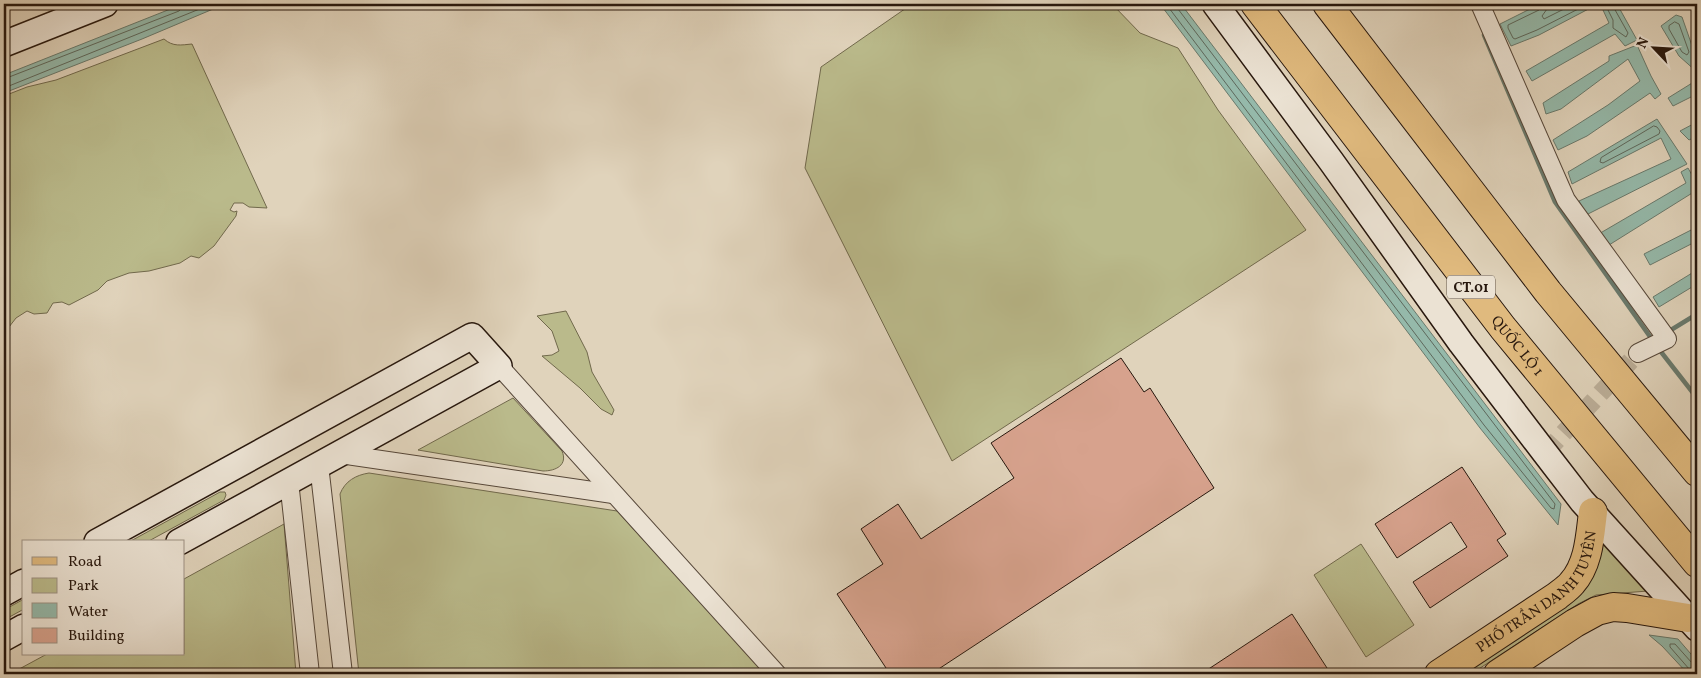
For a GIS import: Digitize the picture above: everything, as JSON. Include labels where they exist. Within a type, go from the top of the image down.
[{"type":"main road","points":[[1215,4],[1331,161],[1461,343],[1545,453],[1593,512],[1693,623]]},
{"type":"main road","points":[[1327,4],[1548,292],[1697,472]]},
{"type":"main road","points":[[4,44],[92,6]]},
{"type":"main road","name":"QUỐC LỘ 1","points":[[1262,6],[1503,328],[1697,563]]},
{"type":"main road","points":[[101,540],[472,336],[499,366],[183,540]]},
{"type":"main road","name":"PHỐ TRẦN DANH TUYÊN","points":[[1439,674],[1557,596],[1573,583],[1586,558],[1593,512]]},
{"type":"main road","points":[[4,593],[22,583]]},
{"type":"main road","points":[[1498,674],[1575,623],[1598,611],[1613,607],[1627,608],[1693,623]]},
{"type":"main road","points":[[4,638],[22,628]]},
{"type":"street","points":[[1480,4],[1566,200],[1667,338],[1638,353]]},
{"type":"street","points":[[499,366],[777,674]]},
{"type":"street","points":[[343,674],[329,459],[613,494]]},
{"type":"street","points":[[289,481],[310,674]]},
{"type":"green space","points":[[912,4],[1112,4],[1140,33],[1178,48],[1218,110],[1306,230],[952,461],[805,168],[821,67]]},
{"type":"green space","points":[[164,39],[174,44],[192,44],[267,208],[249,207],[243,203],[234,203],[230,210],[237,211],[236,216],[214,246],[199,258],[191,256],[180,263],[149,271],[129,273],[107,281],[98,290],[69,305],[62,302],[53,303],[47,313],[34,314],[27,311],[16,318],[9,327],[4,328],[4,96],[27,87],[56,80]]},
{"type":"green space","points":[[566,311],[587,352],[592,372],[614,410],[612,415],[601,409],[580,388],[542,356],[552,355],[559,351],[552,331],[537,316]]},
{"type":"green space","points":[[513,398],[562,451],[563,460],[560,466],[552,470],[543,471],[418,450]]},
{"type":"green space","points":[[369,473],[617,511],[766,674],[359,674],[340,494],[342,489],[352,479]]},
{"type":"green space","points":[[220,492],[225,492],[224,500],[151,540],[133,540]]},
{"type":"green space","points":[[284,524],[296,674],[10,674],[43,656],[185,656],[185,578]]},
{"type":"green space","points":[[1600,531],[1648,591],[1596,595],[1578,604],[1471,674],[1456,674],[1572,598]]},
{"type":"green space","points":[[1361,544],[1414,625],[1366,657],[1314,575]]},
{"type":"green space","points":[[22,600],[22,610],[4,620],[4,610]]},
{"type":"water","points":[[183,4],[225,4],[4,93],[4,75]]},
{"type":"water","points":[[1160,4],[1181,4],[1561,504],[1558,525],[1480,428]]},
{"type":"water","points":[[1540,4],[1598,4],[1539,35],[1511,46],[1500,24]]},
{"type":"water","points":[[1598,4],[1617,4],[1637,40],[1625,46],[1615,34],[1532,81],[1526,71],[1609,23]]},
{"type":"water","points":[[1676,15],[1682,17],[1697,60],[1697,72],[1679,56],[1661,26]]},
{"type":"water","points":[[1637,45],[1661,94],[1655,99],[1650,93],[1587,136],[1558,150],[1553,140],[1608,105],[1640,81],[1628,59],[1561,109],[1546,114],[1543,103],[1609,61],[1609,56]]},
{"type":"water","points":[[1697,80],[1697,94],[1673,106],[1668,98]]},
{"type":"water","points":[[1657,119],[1687,164],[1586,215],[1579,201],[1671,159],[1661,138],[1572,184],[1568,172]]},
{"type":"water","points":[[1697,122],[1697,136],[1689,140],[1680,131]]},
{"type":"water","points":[[1688,168],[1697,184],[1697,190],[1609,245],[1597,235],[1686,183],[1681,172]]},
{"type":"water","points":[[1697,227],[1697,241],[1650,265],[1644,254]]},
{"type":"water","points":[[1697,270],[1697,284],[1659,307],[1653,297]]},
{"type":"water","points":[[1649,635],[1678,639],[1697,661],[1697,674],[1688,674]]},
{"type":"building","points":[[1121,358],[1144,392],[1150,388],[1214,488],[931,674],[890,674],[837,594],[883,564],[861,529],[898,504],[921,539],[1014,478],[991,443]]},
{"type":"building","points":[[1462,467],[1506,534],[1497,540],[1508,556],[1430,608],[1413,582],[1467,547],[1451,522],[1397,558],[1375,524]]},
{"type":"building","points":[[1292,614],[1327,668],[1317,674],[1201,674]]},
{"type":"waterway","points":[[1484,35],[1555,202],[1653,341]]},
{"type":"waterway","points":[[1666,333],[1697,314]]},
{"type":"waterway","points":[[1658,348],[1697,398]]},
{"type":"tunnel","points":[[1545,453],[1638,353]]}]
